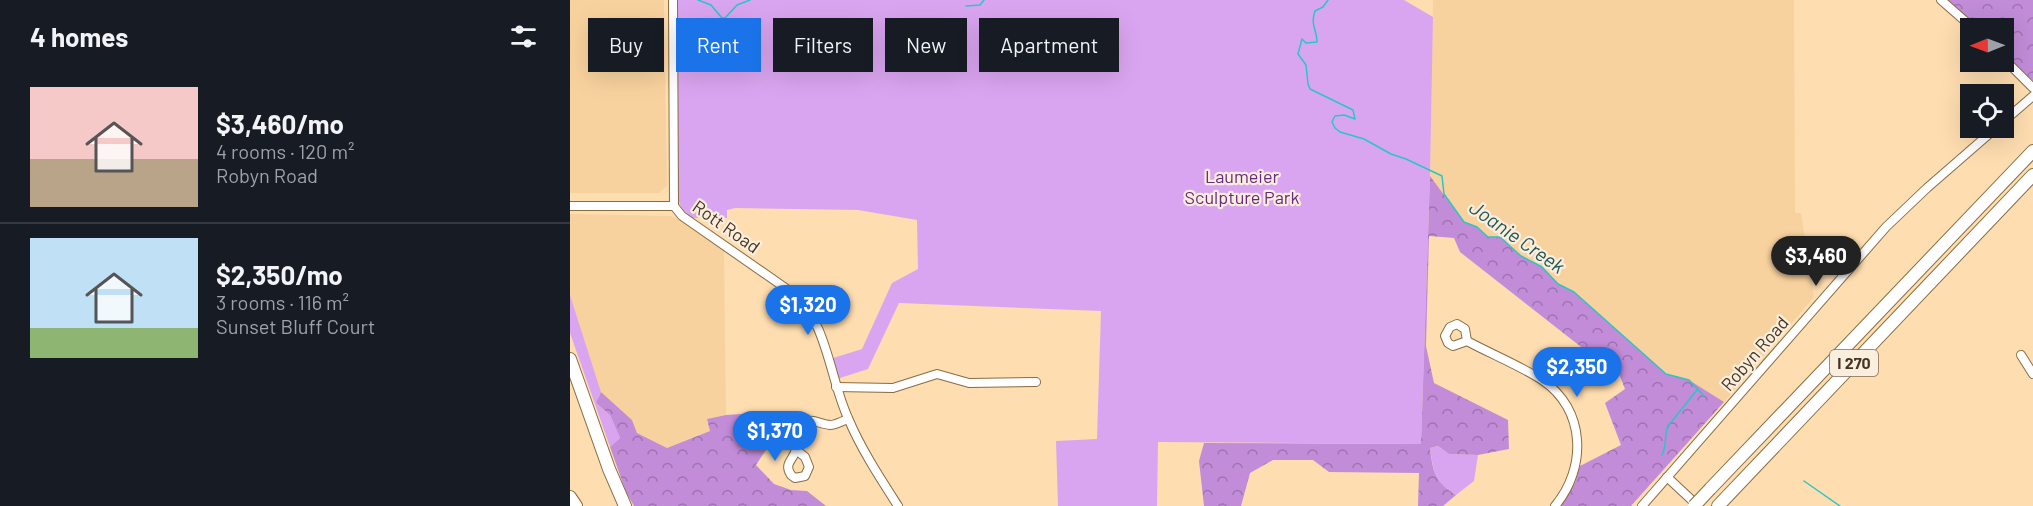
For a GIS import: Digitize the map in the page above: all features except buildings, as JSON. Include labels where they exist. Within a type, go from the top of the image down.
[{"type":"highway","name":"I 270","points":[[1694,506],[2033,151]]},
{"type":"highway","name":"I 270","points":[[1720,504],[2033,176]]},
{"type":"highway","points":[[570,359],[606,460],[625,504]]},
{"type":"highway","points":[[570,496],[576,506]]},
{"type":"street","name":"Rott Road","points":[[673,0],[674,206],[682,216],[803,302],[818,328],[848,419],[862,447],[898,506]]},
{"type":"street","points":[[1941,0],[1961,18]]},
{"type":"street","points":[[2014,69],[2033,88]]},
{"type":"street","points":[[2014,112],[2033,96]]},
{"type":"street","name":"Robyn Road","points":[[1668,477],[1886,227],[1984,138]]},
{"type":"street","points":[[570,206],[674,206]]},
{"type":"street","points":[[1467,341],[1541,379],[1560,396],[1571,414],[1577,434],[1576,466],[1567,490],[1555,506]]},
{"type":"street","points":[[2021,355],[2033,374]]},
{"type":"street","points":[[836,387],[893,388],[937,374],[969,383],[1036,382]]},
{"type":"street","points":[[796,450],[796,433],[799,426],[807,420],[816,420],[828,425],[848,419]]},
{"type":"street","points":[[1642,506],[1668,477],[1698,506]]},
{"type":"shaded area","points":[[570,0],[664,0],[667,186],[659,193],[570,193]]},
{"type":"shaded area","points":[[1433,0],[1794,0],[1795,213],[1801,213],[1814,297],[1724,402],[1689,380],[1666,374],[1574,292],[1558,284],[1542,267],[1521,256],[1500,237],[1488,237],[1477,227],[1464,222],[1430,177]]},
{"type":"shaded area","points":[[570,214],[670,216],[681,220],[724,249],[726,415],[707,419],[710,431],[667,448],[637,433],[632,420],[601,392],[570,295]]},
{"type":"green space","name":"Laumeier Sculpture Park","points":[[676,0],[1404,0],[1433,17],[1421,444],[1158,442],[1157,506],[1058,506],[1056,441],[1097,439],[1101,311],[899,303],[868,369],[837,379],[830,359],[862,349],[892,283],[918,269],[917,220],[858,210],[735,208],[727,210],[727,218],[692,218],[687,214],[678,197],[677,72],[761,72],[761,18],[676,18]]},
{"type":"green space","points":[[1941,0],[2033,0],[2033,81],[2014,65],[2014,18],[1962,18]]},
{"type":"green space","points":[[1430,176],[1464,222],[1477,227],[1488,237],[1500,237],[1521,256],[1542,267],[1558,284],[1574,292],[1666,374],[1689,380],[1724,402],[1631,506],[1561,506],[1575,483],[1580,466],[1621,445],[1605,403],[1625,389],[1610,351],[1594,357],[1460,252],[1454,238],[1429,236],[1426,346],[1434,383],[1508,420],[1509,449],[1478,455],[1449,454],[1438,446],[1430,448],[1436,476],[1443,486],[1456,495],[1443,506],[1418,506],[1419,473],[1329,472],[1313,460],[1273,460],[1250,473],[1241,506],[1204,506],[1199,461],[1204,443],[1421,444]]},
{"type":"green space","points":[[570,295],[601,392],[596,403],[610,415],[620,438],[610,447],[570,333]]},
{"type":"green space","points":[[601,392],[632,420],[637,433],[667,448],[710,431],[707,419],[726,415],[784,411],[785,421],[756,465],[774,484],[791,490],[807,491],[826,506],[634,506],[626,492],[610,447],[620,438],[610,415],[596,403]]},
{"type":"green space","points":[[1438,446],[1449,454],[1478,455],[1474,481],[1456,495],[1443,486],[1436,476],[1430,448]]},
{"type":"waterway","name":"Joanie Creek","points":[[698,0],[711,5],[722,18],[725,18],[737,5],[750,0]]},
{"type":"waterway","points":[[966,6],[980,5],[984,0]]},
{"type":"waterway","name":"Joanie Creek","points":[[1328,0],[1323,7],[1315,11],[1313,24],[1317,42],[1306,43],[1302,39],[1298,54],[1306,65],[1310,89],[1353,110],[1355,119],[1344,115],[1335,116],[1332,122],[1335,128],[1340,132],[1364,139],[1391,154],[1442,176],[1444,194],[1464,222],[1477,227],[1488,237],[1500,237],[1521,256],[1542,267],[1558,284],[1574,292],[1666,374],[1689,380],[1704,396]]},
{"type":"waterway","points":[[1662,455],[1668,426],[1697,390]]},
{"type":"waterway","points":[[1804,481],[1840,506]]}]
